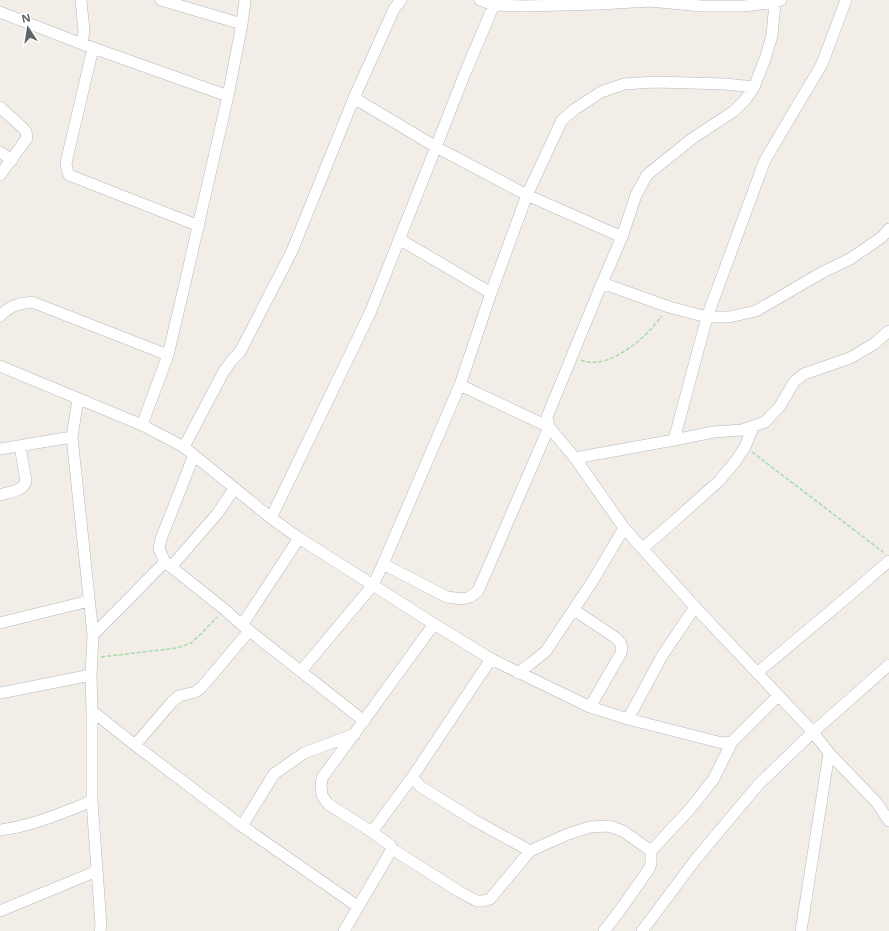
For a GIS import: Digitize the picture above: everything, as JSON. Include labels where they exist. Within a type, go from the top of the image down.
[{"type":"street","points":[[81,0],[84,31],[82,44]]},
{"type":"street","points":[[161,0],[242,24]]},
{"type":"street","points":[[142,425],[168,355],[228,96],[242,24],[245,0]]},
{"type":"street","points":[[184,447],[224,371],[240,352],[292,251],[354,98],[394,9],[401,0]]},
{"type":"street","points":[[383,564],[447,597],[462,599],[470,597],[478,591],[549,427],[547,417],[622,237],[636,196],[647,176],[658,166],[693,138],[734,111],[745,100],[754,87],[765,60],[772,36],[778,1],[744,6],[701,6],[650,1],[525,6],[480,0]]},
{"type":"street","points":[[674,440],[707,317],[765,160],[822,64],[846,0]]},
{"type":"street","points":[[271,518],[370,313],[465,73],[495,3]]},
{"type":"street","points":[[0,12],[82,44],[228,96]]},
{"type":"street","points":[[94,48],[66,163],[69,175],[199,226]]},
{"type":"street","points":[[301,671],[373,585],[383,564],[460,385],[527,195],[562,120],[575,109],[601,92],[624,84],[655,82],[725,84],[754,87]]},
{"type":"street","points":[[354,98],[436,147],[527,195],[622,237]]},
{"type":"street","points":[[0,107],[26,132],[26,138],[0,176]]},
{"type":"street","points":[[0,152],[12,160]]},
{"type":"street","points":[[602,283],[669,307],[707,317],[729,317],[756,312],[823,272],[850,259],[882,237],[889,229]]},
{"type":"street","points":[[399,239],[492,293]]},
{"type":"street","points":[[0,316],[8,309],[18,304],[32,302],[168,355]]},
{"type":"street","points":[[575,458],[713,432],[742,430],[753,427],[765,422],[780,406],[794,382],[804,374],[850,358],[874,344],[889,331]]},
{"type":"street","points":[[0,366],[142,425],[184,447],[271,518],[299,538],[434,624],[491,659],[518,673],[590,707],[628,719],[722,743],[732,742]]},
{"type":"street","points":[[460,385],[549,427],[575,458],[624,528],[695,607],[813,732],[829,753],[877,804],[889,821]]},
{"type":"street","points":[[78,398],[72,437],[93,635],[91,675],[92,801],[101,925],[100,931]]},
{"type":"street","points":[[643,548],[719,481],[745,447],[753,427]]},
{"type":"street","points":[[0,449],[72,437]]},
{"type":"street","points":[[0,495],[22,488],[25,484],[26,481],[20,446]]},
{"type":"street","points":[[194,455],[160,539],[159,550],[168,564],[364,721]]},
{"type":"street","points":[[93,635],[168,564],[217,514],[234,488]]},
{"type":"street","points":[[518,673],[546,651],[592,582],[624,528]]},
{"type":"street","points":[[135,745],[172,702],[179,696],[195,692],[202,687],[246,628],[299,538]]},
{"type":"street","points":[[757,673],[858,588],[886,557]]},
{"type":"street","points":[[0,623],[89,601]]},
{"type":"street","points":[[628,719],[662,656],[695,607]]},
{"type":"street","points":[[574,610],[616,638],[621,642],[622,648],[621,653],[590,707]]},
{"type":"street","points":[[434,624],[322,778],[322,795],[328,804],[372,832],[390,845],[392,849],[477,901],[490,899],[530,851],[568,834],[590,827],[609,826],[623,831],[651,851]]},
{"type":"street","points":[[372,832],[413,776],[491,659]]},
{"type":"street","points":[[642,931],[696,859],[758,785],[813,732],[889,665]]},
{"type":"street","points":[[0,693],[91,675]]},
{"type":"street","points":[[604,931],[649,869],[651,863],[651,851],[690,809],[713,780],[732,742],[778,696]]},
{"type":"street","points":[[92,711],[242,826],[357,906]]},
{"type":"street","points":[[242,826],[274,774],[304,753],[354,734]]},
{"type":"street","points":[[801,931],[829,753]]},
{"type":"street","points":[[413,776],[421,787],[474,820],[530,851]]},
{"type":"street","points":[[0,830],[16,828],[39,821],[92,801]]},
{"type":"street","points":[[344,931],[357,906],[392,849]]},
{"type":"street","points":[[0,910],[97,871]]},
{"type":"path","points":[[572,356],[586,362],[607,360],[630,348],[650,330],[669,307]]},
{"type":"path","points":[[745,447],[886,557]]},
{"type":"path","points":[[92,659],[177,648],[191,643],[224,609]]}]
